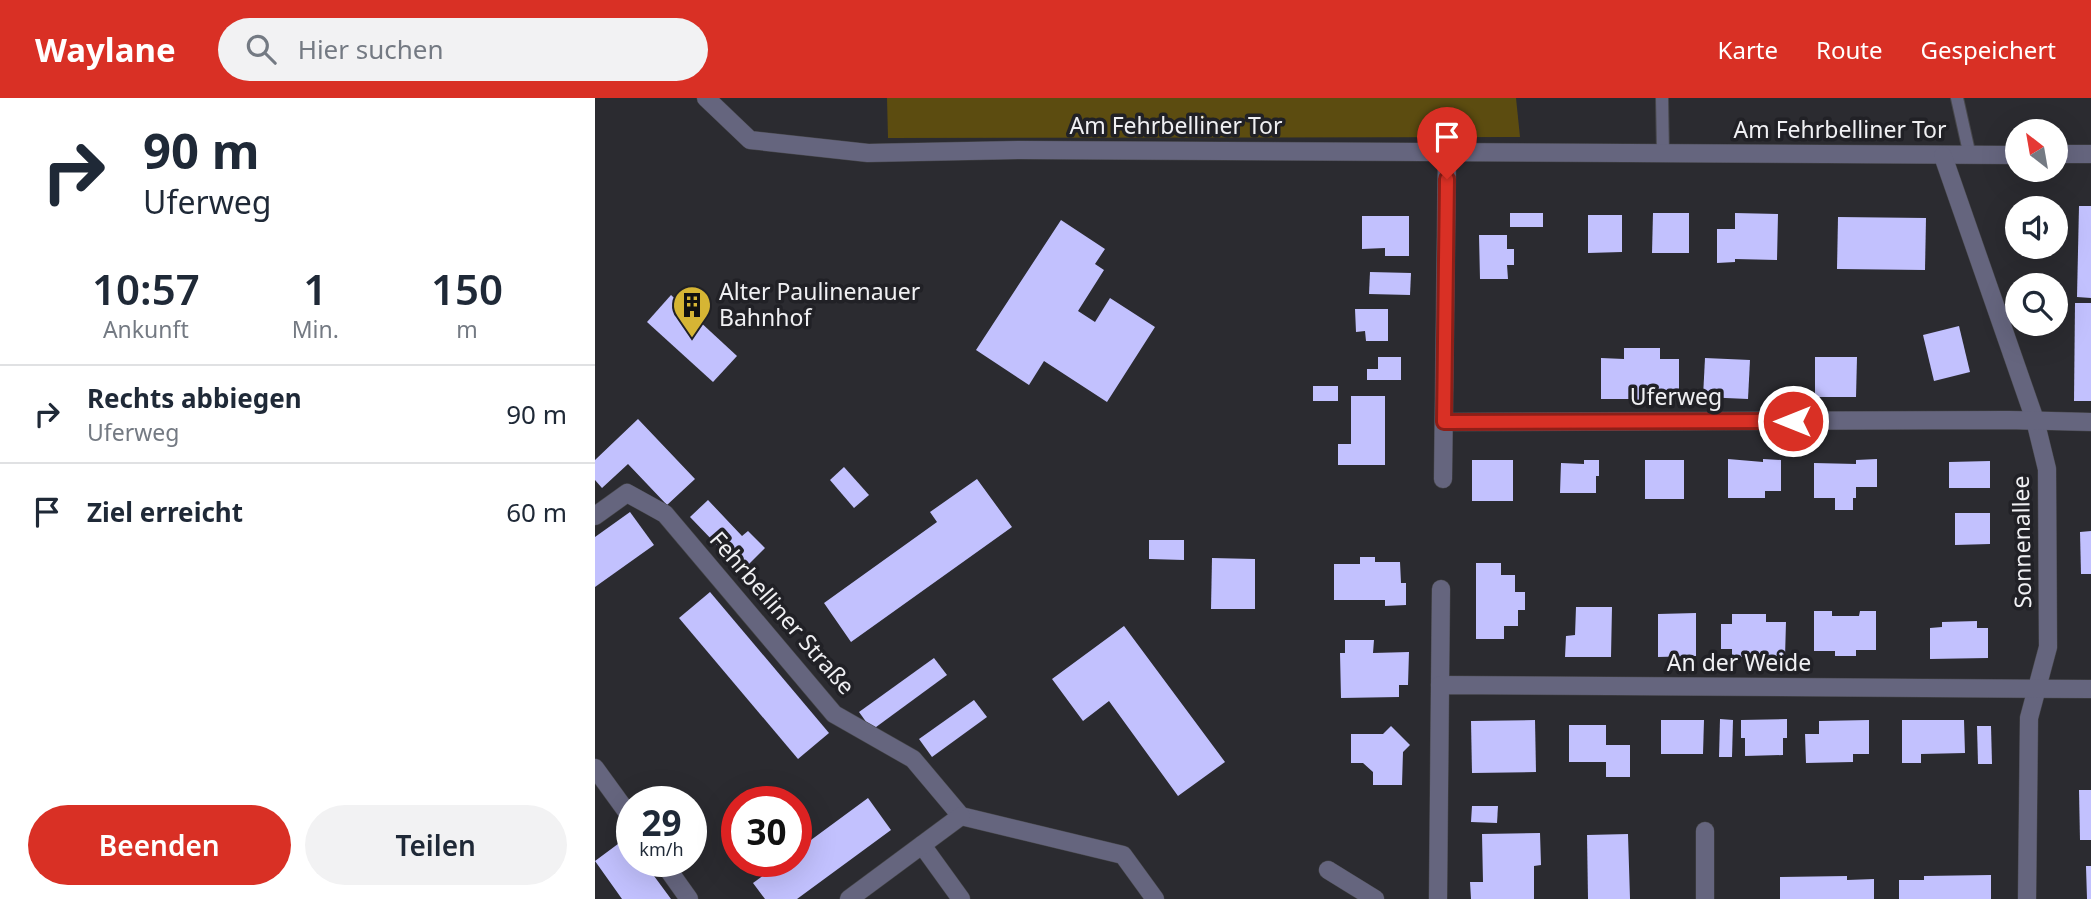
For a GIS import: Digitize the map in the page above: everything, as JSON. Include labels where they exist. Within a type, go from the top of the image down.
[{"type":"street","name":"Am Fehrbelliner Tor","points":[[706,98],[750,140],[868,153],[1019,150],[2005,155]]},
{"type":"street","points":[[1443,479],[1447,153]]},
{"type":"street","points":[[2069,154],[2091,154]]},
{"type":"street","name":"Sonnenallee","points":[[1943,156],[2035,420],[2047,469],[2048,647],[2029,718],[2027,899]]},
{"type":"street","name":"Uferweg","points":[[1444,422],[2091,422]]},
{"type":"street","name":"Fehrbelliner Straße","points":[[595,516],[627,493],[665,514],[835,714],[913,759],[961,816]]},
{"type":"street","points":[[1438,899],[1441,589]]},
{"type":"street","name":"An der Weide","points":[[1440,685],[2091,689]]},
{"type":"street","points":[[595,768],[616,797]]},
{"type":"street","points":[[849,899],[961,816],[1123,855],[1155,899]]},
{"type":"street","points":[[1705,831],[1705,899]]},
{"type":"street","points":[[922,845],[961,899]]},
{"type":"street","points":[[1328,870],[1375,899]]},
{"type":"street","points":[[673,877],[689,899]]},
{"type":"lane","points":[[1662,98],[1663,153]]},
{"type":"lane","points":[[1957,98],[1970,156]]},
{"type":"shaded area","points":[[887,98],[1516,98],[1520,137],[888,138]]},
{"type":"building","points":[[2079,206],[2091,206],[2091,298],[2077,297]]},
{"type":"building","points":[[1510,213],[1543,213],[1543,227],[1510,227]]},
{"type":"building","points":[[1653,213],[1689,213],[1689,253],[1652,253]]},
{"type":"building","points":[[1735,213],[1778,214],[1777,260],[1735,259],[1735,262],[1717,263],[1717,229],[1735,229]]},
{"type":"building","points":[[1588,215],[1622,215],[1622,252],[1588,253]]},
{"type":"building","points":[[1362,216],[1409,216],[1409,256],[1385,256],[1385,248],[1362,249]]},
{"type":"building","points":[[1838,217],[1926,218],[1925,270],[1837,269]]},
{"type":"building","points":[[1061,220],[1105,249],[1095,264],[1104,270],[1078,311],[1095,322],[1110,298],[1155,327],[1107,402],[1044,361],[1029,385],[976,350]]},
{"type":"building","points":[[1479,235],[1507,235],[1507,249],[1514,249],[1514,265],[1507,265],[1508,279],[1480,279]]},
{"type":"building","points":[[1370,272],[1411,273],[1410,295],[1369,294]]},
{"type":"building","name":"Alter Paulinenauer Bahnhof","points":[[671,295],[737,356],[713,382],[647,322]]},
{"type":"building","points":[[2075,303],[2091,303],[2091,401],[2074,401]]},
{"type":"building","points":[[1355,309],[1388,309],[1388,341],[1366,341],[1365,331],[1356,332]]},
{"type":"building","points":[[1959,326],[1970,372],[1934,381],[1923,335]]},
{"type":"building","points":[[1624,348],[1660,348],[1660,359],[1679,359],[1679,390],[1661,390],[1661,398],[1647,398],[1647,404],[1634,405],[1634,399],[1601,399],[1601,358],[1624,359]]},
{"type":"building","points":[[1378,357],[1401,357],[1401,380],[1367,380],[1367,369],[1378,369]]},
{"type":"building","points":[[1815,357],[1857,357],[1856,397],[1815,397]]},
{"type":"building","points":[[1705,358],[1750,360],[1748,399],[1703,397]]},
{"type":"building","points":[[1313,386],[1338,386],[1338,401],[1313,401]]},
{"type":"building","points":[[1351,396],[1385,396],[1385,465],[1338,465],[1338,444],[1351,444]]},
{"type":"building","points":[[638,419],[695,479],[667,505],[628,464],[602,488],[595,480],[595,460]]},
{"type":"building","points":[[1728,459],[1763,462],[1763,459],[1781,460],[1781,491],[1765,491],[1765,498],[1728,498]]},
{"type":"building","points":[[1877,459],[1877,487],[1856,487],[1853,510],[1835,510],[1835,498],[1814,498],[1814,463],[1856,464],[1856,460]]},
{"type":"building","points":[[1472,460],[1513,460],[1513,501],[1472,501]]},
{"type":"building","points":[[1584,460],[1599,460],[1596,493],[1560,493],[1561,463],[1584,464]]},
{"type":"building","points":[[1645,460],[1684,460],[1684,499],[1645,499]]},
{"type":"building","points":[[1990,461],[1990,488],[1949,488],[1949,462]]},
{"type":"building","points":[[844,467],[869,495],[854,508],[830,480]]},
{"type":"building","points":[[977,479],[1012,527],[851,642],[824,603],[937,522],[930,512]]},
{"type":"building","points":[[708,500],[742,536],[748,531],[765,548],[742,571],[690,517]]},
{"type":"building","points":[[630,512],[654,545],[595,587],[595,537]]},
{"type":"building","points":[[1955,513],[1990,513],[1990,544],[1955,545]]},
{"type":"building","points":[[2091,531],[2091,574],[2081,574],[2080,532]]},
{"type":"building","points":[[1149,540],[1184,540],[1184,560],[1149,559]]},
{"type":"building","points":[[1360,557],[1375,557],[1375,562],[1400,562],[1401,583],[1406,583],[1406,605],[1385,606],[1385,600],[1334,600],[1334,564],[1360,564]]},
{"type":"building","points":[[1212,558],[1255,559],[1255,609],[1211,609]]},
{"type":"building","points":[[1476,563],[1501,563],[1501,575],[1515,575],[1515,592],[1525,592],[1525,610],[1518,610],[1518,626],[1504,626],[1504,639],[1476,639]]},
{"type":"building","points":[[710,592],[829,733],[798,759],[679,618]]},
{"type":"building","points":[[1576,607],[1612,607],[1611,657],[1565,657],[1566,636],[1575,635]]},
{"type":"building","points":[[1814,611],[1832,611],[1832,616],[1859,616],[1860,611],[1876,611],[1876,650],[1856,650],[1856,656],[1835,656],[1835,651],[1814,651]]},
{"type":"building","points":[[1696,613],[1696,656],[1658,657],[1658,614]]},
{"type":"building","points":[[1732,614],[1766,614],[1766,622],[1786,622],[1785,657],[1732,657],[1732,649],[1721,649],[1721,624],[1732,624]]},
{"type":"building","points":[[1977,621],[1977,628],[1988,628],[1988,658],[1930,659],[1930,628],[1942,627],[1942,622]]},
{"type":"building","points":[[1124,626],[1225,762],[1178,796],[1109,701],[1083,721],[1052,679]]},
{"type":"building","points":[[1345,640],[1374,640],[1373,653],[1409,652],[1408,685],[1399,685],[1399,697],[1341,698],[1340,653],[1345,653]]},
{"type":"building","points":[[934,658],[947,675],[872,730],[859,712]]},
{"type":"building","points":[[974,700],[987,717],[932,757],[919,739]]},
{"type":"building","points":[[1720,719],[1733,720],[1732,757],[1719,757]]},
{"type":"building","points":[[1787,719],[1783,755],[1745,756],[1741,720]]},
{"type":"building","points":[[1535,720],[1536,772],[1472,773],[1471,721]]},
{"type":"building","points":[[1661,720],[1704,720],[1703,754],[1661,754]]},
{"type":"building","points":[[1869,720],[1869,754],[1853,754],[1853,762],[1806,763],[1805,734],[1819,734],[1819,721]]},
{"type":"building","points":[[1902,720],[1964,720],[1965,753],[1921,754],[1921,763],[1902,763]]},
{"type":"building","points":[[1569,725],[1606,725],[1606,745],[1630,745],[1630,777],[1606,777],[1606,762],[1569,762]]},
{"type":"building","points":[[1391,726],[1410,745],[1403,752],[1402,785],[1373,785],[1373,772],[1363,763],[1351,763],[1351,734],[1383,734]]},
{"type":"building","points":[[1977,726],[1991,726],[1992,764],[1978,764]]},
{"type":"building","points":[[2079,790],[2091,790],[2091,840],[2080,840]]},
{"type":"building","points":[[868,798],[891,830],[797,899],[765,899],[753,883],[761,877],[812,877],[812,839]]},
{"type":"building","points":[[1472,806],[1498,806],[1497,823],[1471,822]]},
{"type":"building","points":[[1540,833],[1541,865],[1534,866],[1534,899],[1471,899],[1470,882],[1483,882],[1482,834]]},
{"type":"building","points":[[1628,834],[1630,899],[1588,899],[1587,835]]},
{"type":"building","points":[[616,845],[616,877],[655,877],[671,899],[622,899],[595,861]]},
{"type":"building","points":[[2086,866],[2091,866],[2091,899],[2087,899]]},
{"type":"building","points":[[1991,875],[1991,899],[1899,899],[1899,880],[1924,880],[1924,876]]},
{"type":"building","points":[[1847,876],[1847,880],[1874,879],[1874,899],[1780,899],[1780,877]]},
{"type":"place","name":"Alter Paulinenauer Bahnhof","points":[[692,339]]},
{"type":"route","points":[[1447,179],[1444,422],[1793,421]]}]
